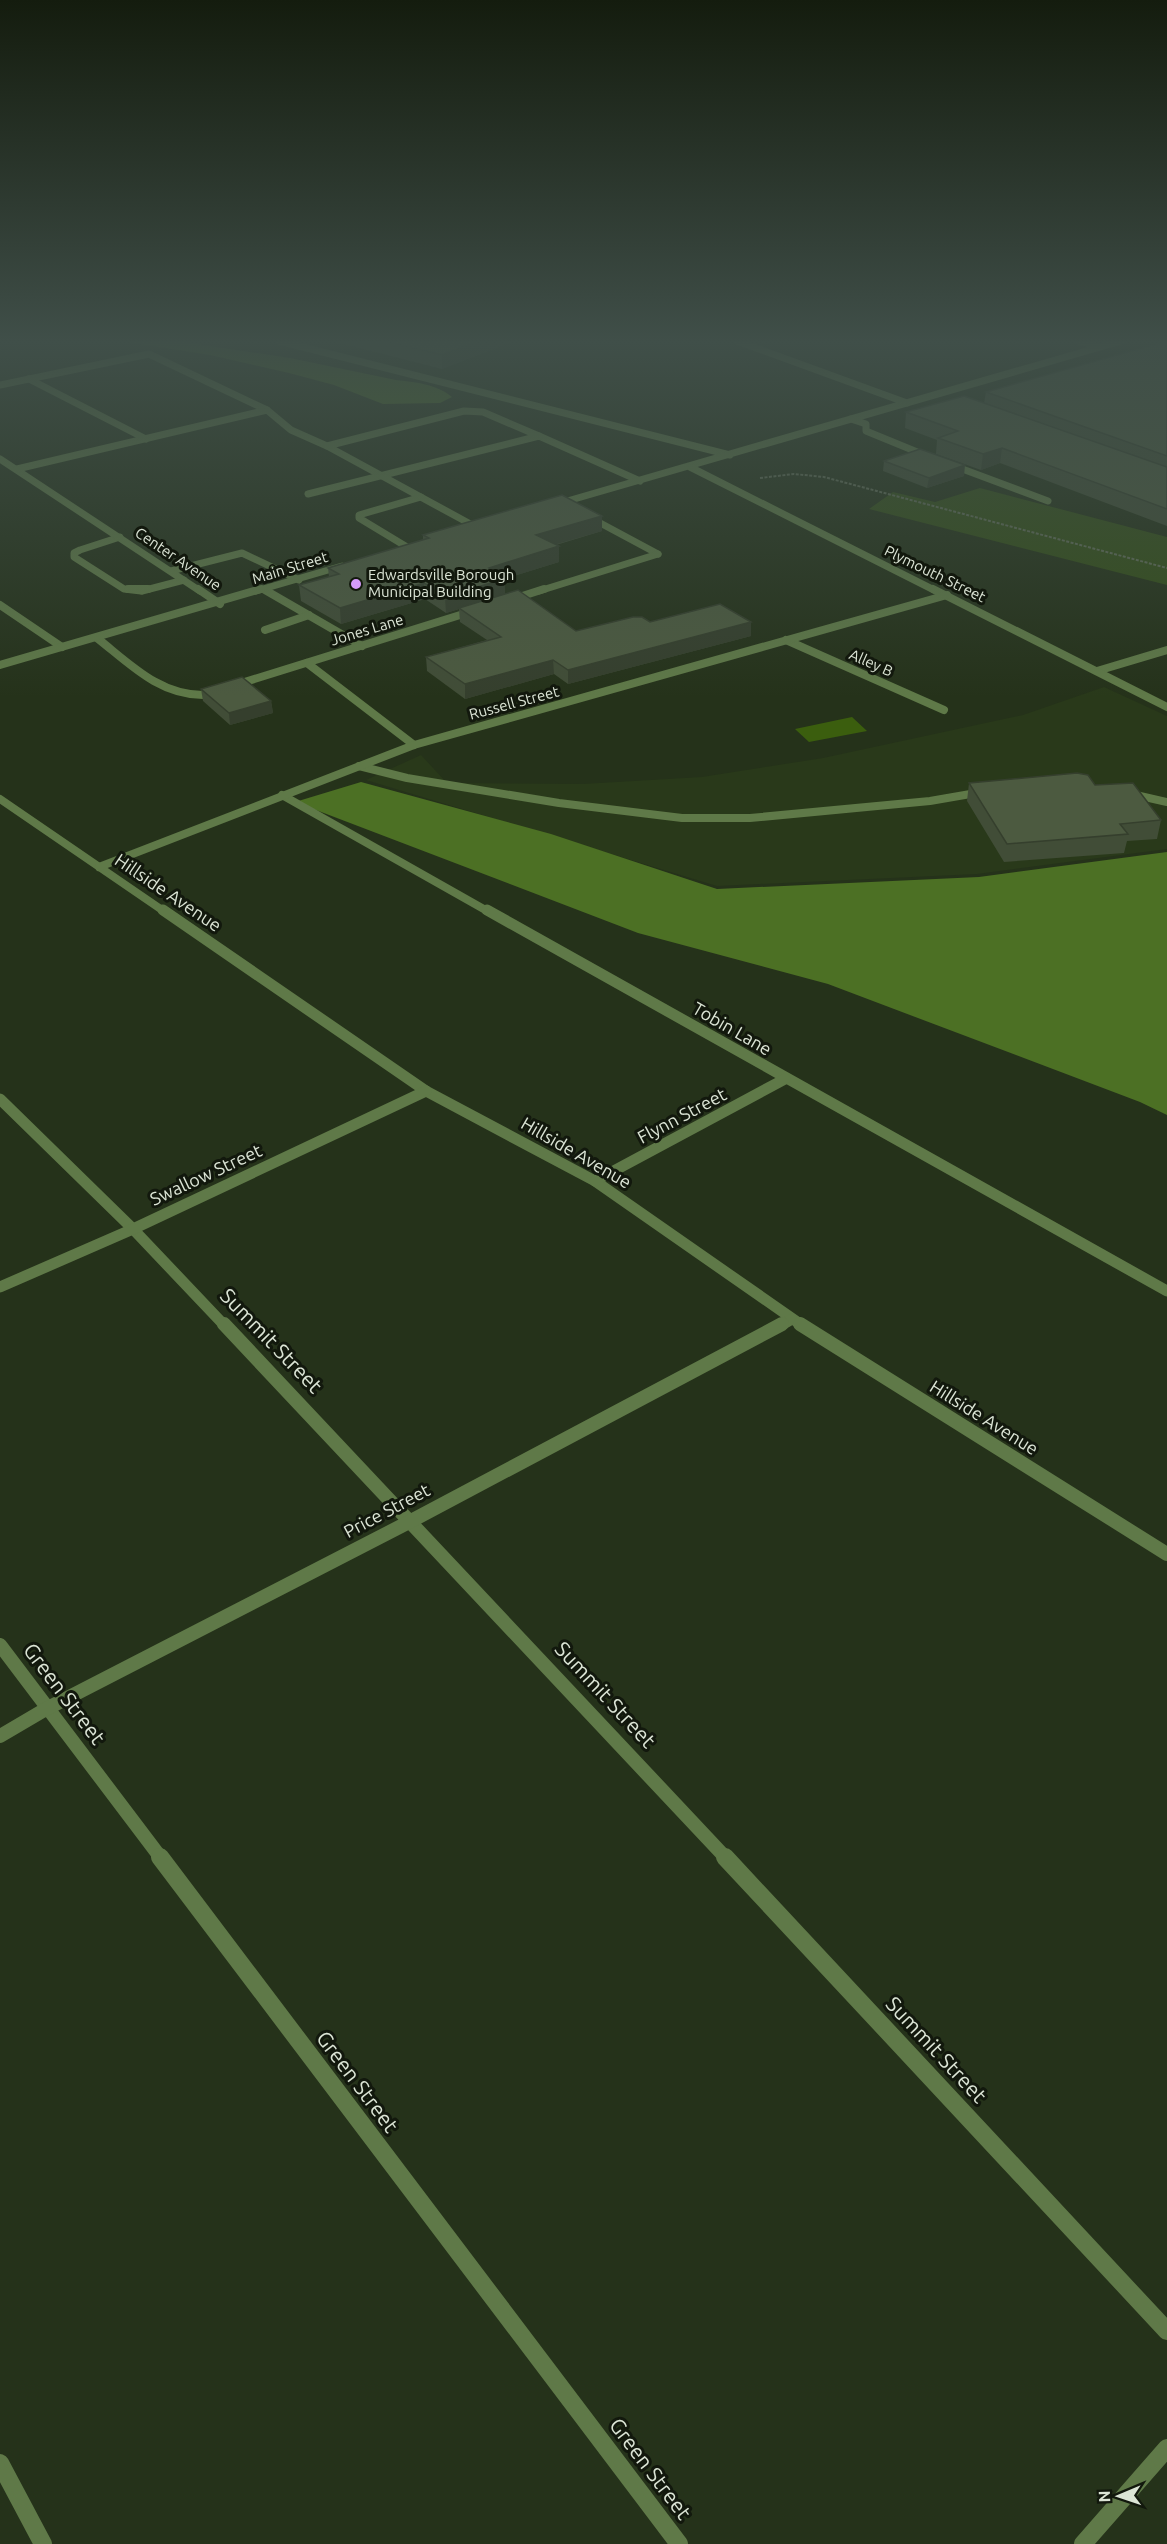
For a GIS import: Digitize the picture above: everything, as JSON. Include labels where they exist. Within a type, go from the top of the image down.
[{"type":"street","name":"Center Avenue","points":[[1,460],[220,604]]},
{"type":"street","points":[[17,469],[57,460]]},
{"type":"street","points":[[353,460],[474,526]]},
{"type":"street","points":[[308,494],[443,460]]},
{"type":"street","points":[[592,460],[640,481]]},
{"type":"street","points":[[550,506],[714,460]]},
{"type":"street","points":[[938,460],[1048,501]]},
{"type":"street","name":"Plymouth Street","points":[[690,467],[1167,707]]},
{"type":"street","points":[[407,547],[359,518],[359,514],[421,497]]},
{"type":"street","points":[[561,502],[571,508]]},
{"type":"street","points":[[500,603],[658,554],[580,513]]},
{"type":"street","points":[[463,530],[485,523]]},
{"type":"street","points":[[120,537],[80,550],[74,553],[74,557],[124,589],[142,591],[184,580]]},
{"type":"street","points":[[397,550],[418,543]]},
{"type":"street","points":[[171,571],[242,553],[299,580]]},
{"type":"street","name":"Main Street","points":[[0,665],[220,604],[353,563]]},
{"type":"street","points":[[265,590],[362,646]]},
{"type":"street","name":"Russell Street","points":[[99,867],[414,745],[946,595]]},
{"type":"street","points":[[0,605],[62,647]]},
{"type":"street","name":"Jones Lane","points":[[98,638],[156,684],[184,696],[203,695],[477,610]]},
{"type":"street","points":[[265,630],[309,615]]},
{"type":"street","name":"Alley B","points":[[786,640],[944,710]]},
{"type":"street","points":[[1097,671],[1167,650]]},
{"type":"street","points":[[307,663],[414,745]]},
{"type":"street","points":[[359,766],[407,778],[559,803],[682,818],[750,818],[930,801],[993,790]]},
{"type":"street","points":[[1113,790],[1167,802]]},
{"type":"street","name":"Tobin Lane","points":[[282,795],[785,1080],[1167,1291]]},
{"type":"street","name":"Hillside Avenue","points":[[0,799],[426,1091],[595,1181],[792,1319],[1167,1554]]},
{"type":"street","name":"Flynn Street","points":[[595,1181],[785,1080]]},
{"type":"street","name":"Swallow Street","points":[[0,1287],[133,1229],[426,1091]]},
{"type":"street","name":"Summit Street","points":[[0,1100],[133,1229],[411,1521],[1167,2331]]},
{"type":"street","name":"Price Street","points":[[0,1736],[46,1709],[411,1521],[792,1319]]},
{"type":"street","name":"Green Street","points":[[0,1645],[46,1709],[679,2544]]},
{"type":"street","points":[[1083,2544],[1167,2448]]},
{"type":"street","points":[[0,2463],[43,2544]]},
{"type":"path","points":[[728,487],[771,475],[815,476],[1167,567]]},
{"type":"shaded area","points":[[980,488],[1167,537],[1167,585],[869,509],[893,492],[935,502]]},
{"type":"shaded area","points":[[1104,687],[1167,716],[1167,849],[977,874],[717,886],[366,780],[421,755],[447,783],[583,784],[702,777],[823,758],[1023,715]]},
{"type":"shaded area","points":[[852,717],[867,731],[809,742],[795,729]]},
{"type":"shaded area","points":[[361,782],[551,834],[717,889],[979,877],[1167,852],[1167,1115],[1140,1102],[828,984],[638,933],[295,802]]},
{"type":"building","points":[[950,460],[965,465],[929,478],[884,461]]},
{"type":"building","points":[[1034,460],[1146,460],[1167,467],[1167,509]]},
{"type":"building","points":[[562,495],[602,516],[536,535],[559,546],[489,568],[504,579],[445,597],[424,583],[340,608],[299,585],[339,574],[328,568],[429,538],[423,535]]},
{"type":"building","points":[[518,590],[576,631],[633,617],[642,617],[650,622],[720,604],[751,622],[568,670],[553,660],[465,684],[426,657],[501,637],[459,608]]},
{"type":"building","points":[[242,677],[271,701],[229,713],[201,689]]},
{"type":"building","points":[[1077,773],[1088,775],[1095,785],[1133,783],[1161,820],[1120,824],[1128,834],[1007,844],[969,783]]},
{"type":"place","name":"Edwardsville Borough Municipal Building","points":[[356,584]]}]
